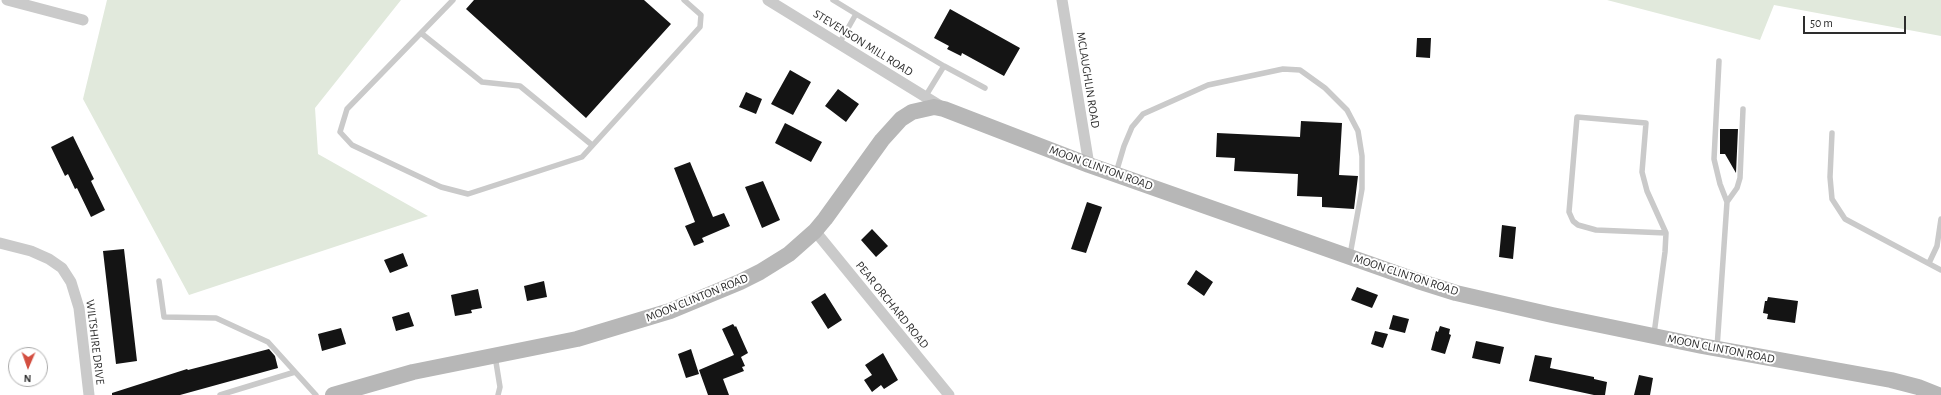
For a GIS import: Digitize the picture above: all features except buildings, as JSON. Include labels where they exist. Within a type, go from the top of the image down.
[{"type":"street","points":[[7,0],[83,20]]},
{"type":"street","name":"STEVENSON MILL ROAD","points":[[768,0],[944,109]]},
{"type":"street","name":"MCLAUGHLIN ROAD","points":[[1062,0],[1088,165]]},
{"type":"street","name":"MOON CLINTON ROAD","points":[[333,395],[364,388],[413,372],[577,339],[635,323],[710,295],[760,272],[789,254],[815,231],[882,140],[901,119],[912,112],[934,107],[944,109],[1088,165],[1456,293],[1552,315],[1716,349],[1892,380],[1906,383],[1938,395]]},
{"type":"street","name":"PEAR ORCHARD ROAD","points":[[815,231],[950,395]]},
{"type":"street","name":"WILTSHIRE DRIVE","points":[[0,243],[31,251],[49,259],[62,268],[71,282],[79,308],[89,395]]},
{"type":"lane","points":[[453,0],[347,109],[340,132],[352,145],[441,187],[468,194],[582,157],[700,27],[702,15],[684,0]]},
{"type":"lane","points":[[833,0],[944,66],[985,88]]},
{"type":"lane","points":[[839,44],[856,14]]},
{"type":"lane","points":[[421,33],[482,82],[520,86],[592,145]]},
{"type":"lane","points":[[1719,61],[1714,159],[1720,184],[1728,202]]},
{"type":"lane","points":[[925,97],[944,66]]},
{"type":"lane","points":[[1116,174],[1124,146],[1132,127],[1143,114],[1208,85],[1283,69],[1300,70],[1325,88],[1347,110],[1358,131],[1362,156],[1362,189],[1350,257]]},
{"type":"lane","points":[[1716,349],[1728,202],[1737,188],[1740,178],[1743,109]]},
{"type":"lane","points":[[1653,336],[1665,252],[1666,233],[1647,191],[1642,172],[1646,124],[1578,117],[1570,212],[1573,221],[1578,225],[1596,230],[1666,233]]},
{"type":"lane","points":[[1832,133],[1830,177],[1832,198],[1838,210],[1851,223],[1941,270]]},
{"type":"lane","points":[[1929,263],[1937,246],[1941,219]]},
{"type":"lane","points":[[159,281],[164,317],[216,318],[268,342],[316,395]]},
{"type":"lane","points":[[495,356],[500,387],[498,395]]},
{"type":"lane","points":[[220,395],[295,372]]},
{"type":"shaded area","points":[[107,0],[401,0],[315,108],[318,154],[428,216],[189,295],[83,99]]},
{"type":"shaded area","points":[[1607,0],[1941,0],[1941,36],[1774,5],[1760,40]]}]
